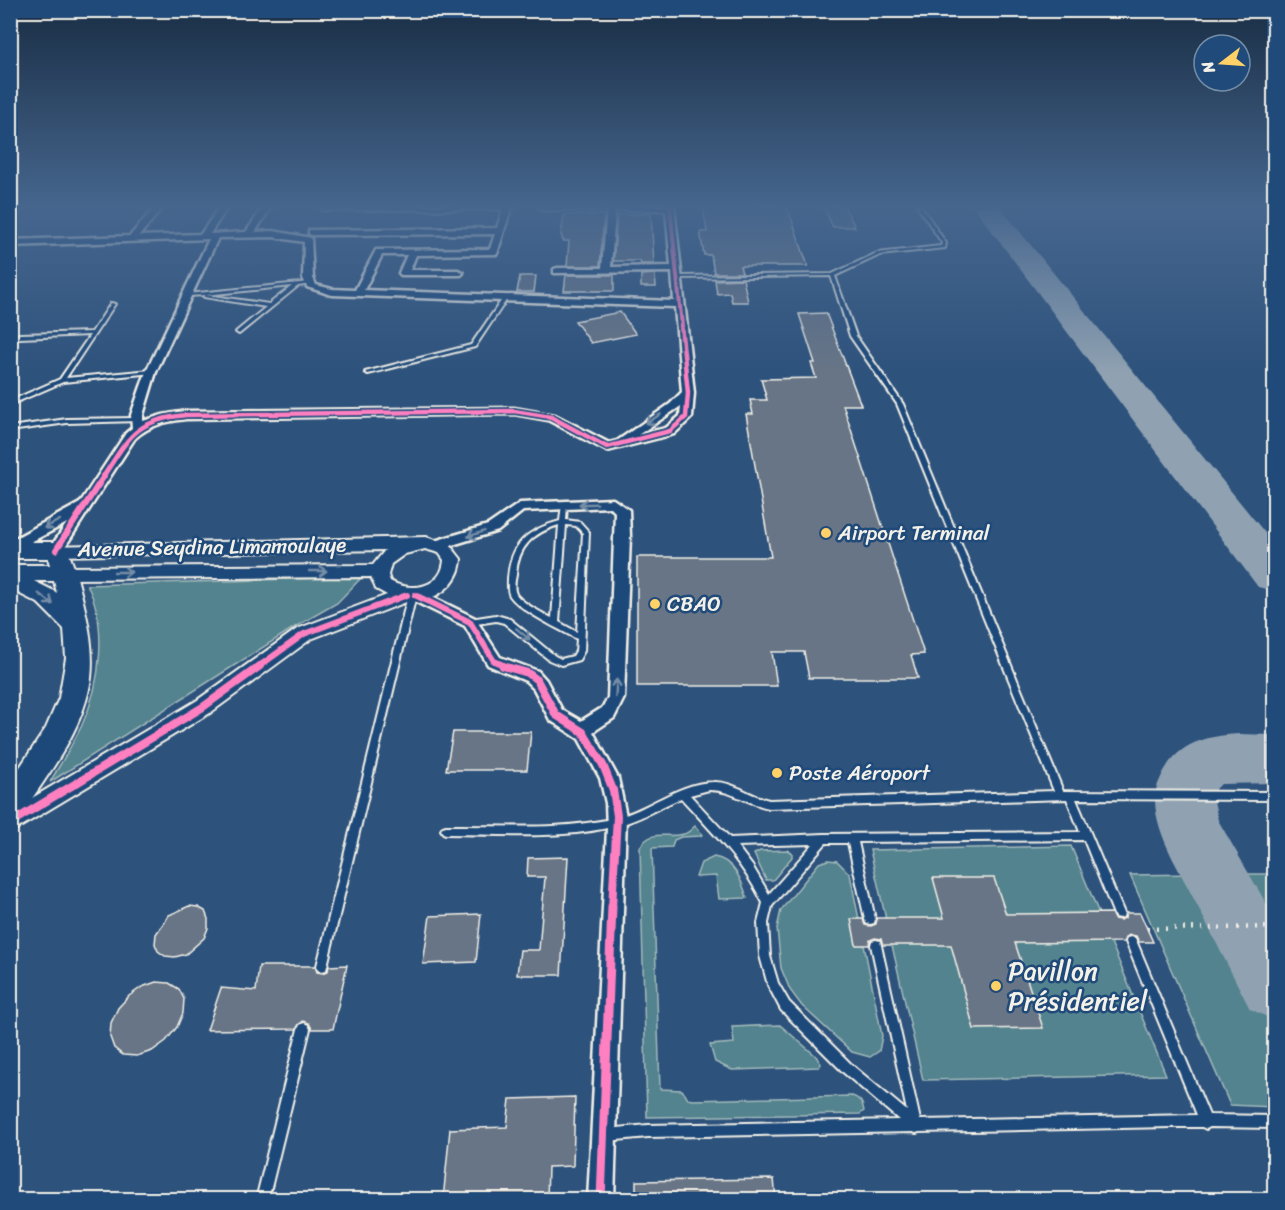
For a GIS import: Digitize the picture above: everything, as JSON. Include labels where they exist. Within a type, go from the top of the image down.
[{"type":"highway","name":"Avenue Seydina Limamoulaye","points":[[10,549],[56,550]]},
{"type":"highway","points":[[14,797],[63,722],[76,685],[80,659],[77,627],[56,550]]},
{"type":"highway","name":"Avenue Seydina Limamoulaye","points":[[10,573],[64,573]]},
{"type":"highway","points":[[10,579],[46,597],[77,627]]},
{"type":"street","points":[[56,550],[138,424],[137,415],[151,372],[191,294],[201,262]]},
{"type":"street","points":[[311,262],[308,278],[312,287],[321,290],[505,299],[680,304]]},
{"type":"street","points":[[358,293],[374,262]]},
{"type":"street","points":[[409,262],[404,273],[458,273]]},
{"type":"street","points":[[606,262],[606,270]]},
{"type":"street","points":[[138,424],[165,417],[186,415],[514,411],[551,417],[603,447],[659,435],[679,425],[686,417],[688,393],[676,262]]},
{"type":"street","points":[[557,271],[606,270],[677,273]]},
{"type":"street","points":[[618,445],[638,428],[679,403],[688,393]]},
{"type":"street","points":[[10,549],[22,539],[58,522],[91,497]]},
{"type":"street","points":[[582,730],[608,713],[616,698],[622,510],[613,503],[520,507],[493,528],[436,545],[413,544],[390,554],[382,562],[379,572],[382,585],[388,590],[411,595],[470,622],[494,661],[499,665],[531,675],[544,690],[553,712],[567,724],[582,730],[607,770],[617,801],[618,822],[614,858],[601,1200]]},
{"type":"street","name":"Avenue Seydina Limamoulaye","points":[[56,550],[413,544]]},
{"type":"street","points":[[10,824],[203,707],[304,634],[336,620],[439,586],[453,570],[451,554],[436,545]]},
{"type":"street","points":[[64,573],[379,572]]},
{"type":"lane","points":[[677,273],[833,275],[862,262]]},
{"type":"lane","points":[[833,275],[853,336],[900,404],[1065,795],[1087,836],[1119,913]]},
{"type":"lane","points":[[191,294],[310,283]]},
{"type":"lane","points":[[239,332],[297,285]]},
{"type":"lane","points":[[191,294],[270,306]]},
{"type":"lane","points":[[368,372],[473,346],[505,299]]},
{"type":"lane","points":[[62,380],[113,304]]},
{"type":"lane","points":[[10,339],[20,336],[93,333]]},
{"type":"lane","points":[[10,403],[62,380],[151,372]]},
{"type":"lane","points":[[10,429],[67,421],[138,424]]},
{"type":"lane","points":[[555,622],[564,505]]},
{"type":"lane","points":[[470,622],[496,618],[507,621],[552,658],[561,662],[576,658],[580,651],[581,638],[586,532],[578,525],[563,522],[540,530],[524,541],[513,558],[512,594],[517,600],[581,638]]},
{"type":"lane","points":[[322,966],[411,595]]},
{"type":"lane","points":[[446,830],[584,828],[618,822],[682,793],[708,786],[720,786],[758,803],[769,804],[1065,795],[1275,796]]},
{"type":"lane","points":[[682,793],[730,842],[748,866],[768,903]]},
{"type":"lane","points":[[730,842],[824,838],[1087,836]]},
{"type":"lane","points":[[824,838],[768,903],[763,923],[765,956],[773,985],[785,1006],[848,1069],[916,1127]]},
{"type":"lane","points":[[852,838],[870,919]]},
{"type":"lane","points":[[1131,942],[1206,1122]]},
{"type":"lane","points":[[876,945],[916,1127]]},
{"type":"lane","points":[[262,1200],[304,1029]]},
{"type":"lane","points":[[603,1136],[648,1131],[1275,1122]]},
{"type":"path","points":[[1147,929],[1275,927]]},
{"type":"green space","points":[[362,577],[337,603],[295,627],[50,782],[82,725],[94,691],[100,654],[100,636],[94,601],[87,585]]},
{"type":"green space","points":[[695,826],[702,834],[701,836],[681,837],[674,840],[672,847],[652,848],[660,1089],[682,1090],[688,1099],[693,1100],[852,1096],[862,1103],[864,1111],[860,1114],[647,1117],[640,847],[654,836],[684,834]]},
{"type":"green space","points":[[1071,846],[1166,1075],[923,1080],[870,850]]},
{"type":"green space","points":[[787,850],[792,853],[792,857],[773,880],[766,880],[754,854],[760,851]]},
{"type":"green space","points":[[714,857],[727,862],[732,867],[740,878],[747,898],[719,899],[716,876],[696,877],[701,863]]},
{"type":"green space","points":[[828,860],[837,861],[850,874],[882,1036],[879,1051],[870,1057],[852,1052],[802,1006],[790,990],[781,968],[777,928],[781,910],[819,863]]},
{"type":"green space","points":[[1197,874],[1274,1030],[1274,1107],[1230,1105],[1130,875]]},
{"type":"green space","points":[[1229,874],[1274,874],[1274,961]]},
{"type":"green space","points":[[780,1025],[816,1056],[821,1064],[819,1067],[732,1070],[715,1062],[710,1045],[734,1043],[732,1027]]},
{"type":"building","points":[[567,262],[600,262],[600,266],[567,266]]},
{"type":"building","points":[[712,262],[807,262],[808,266],[740,266],[742,273],[714,273]]},
{"type":"building","points":[[655,274],[656,287],[641,287],[641,275]]},
{"type":"building","points":[[566,275],[614,275],[614,291],[564,291]]},
{"type":"building","points":[[520,276],[536,276],[534,292],[517,292]]},
{"type":"building","points":[[743,279],[748,302],[732,302],[730,293],[717,294],[715,280]]},
{"type":"building","points":[[620,312],[636,334],[591,343],[575,321]]},
{"type":"building","points":[[826,313],[861,405],[843,405],[924,654],[911,655],[918,678],[809,678],[804,652],[772,652],[777,686],[637,686],[637,557],[771,557],[746,414],[753,414],[750,400],[767,400],[761,379],[816,378],[811,363],[815,363],[799,314]]},
{"type":"building","points":[[453,732],[531,732],[527,770],[446,770]]},
{"type":"building","points":[[568,857],[561,975],[517,975],[520,950],[539,950],[545,877],[527,877],[528,858]]},
{"type":"building","name":"Pavillon Présidentiel","points":[[933,878],[994,878],[1006,914],[1111,913],[1114,919],[1120,920],[1125,918],[1126,913],[1140,913],[1153,942],[1139,942],[1136,936],[1130,935],[1125,937],[1124,942],[1015,943],[1043,1028],[974,1029],[951,945],[883,945],[881,939],[875,938],[870,940],[869,945],[856,945],[851,919],[863,919],[865,925],[871,926],[876,924],[877,918],[944,918]]},
{"type":"building","points":[[189,906],[205,911],[208,928],[204,938],[186,954],[175,957],[165,956],[158,951],[155,944],[156,934],[169,915]]},
{"type":"building","points":[[481,914],[476,962],[423,964],[430,916]]},
{"type":"building","points":[[347,965],[333,1029],[312,1029],[309,1023],[303,1021],[296,1029],[207,1030],[221,988],[256,991],[259,966],[315,966],[317,972],[323,973],[328,971],[329,966]]},
{"type":"building","points":[[156,982],[169,983],[179,989],[184,999],[183,1013],[177,1027],[166,1041],[152,1051],[137,1056],[123,1055],[114,1048],[110,1037],[111,1023],[118,1008],[129,996],[142,987]]},
{"type":"building","points":[[575,1097],[573,1166],[548,1167],[547,1200],[443,1200],[450,1129],[507,1127],[510,1099]]},
{"type":"building","points":[[774,1179],[776,1200],[636,1200],[636,1181]]},
{"type":"taxiway","points":[[1030,262],[1274,575]]},
{"type":"taxiway","points":[[1274,759],[1228,759],[1202,766],[1188,781],[1184,801],[1188,821],[1196,840],[1274,985]]},
{"type":"cycle path","points":[[56,550],[130,436],[149,423],[171,417],[514,411],[551,417],[607,447],[670,431],[686,417],[688,393],[675,262]]},
{"type":"cycle path","points":[[10,823],[203,707],[304,634],[407,595]]},
{"type":"cycle path","points":[[415,595],[470,622],[494,661],[528,673],[537,680],[556,715],[580,729],[586,736],[603,765],[613,790],[617,829],[601,1200]]},
{"type":"place","name":"Airport Terminal","points":[[826,533]]},
{"type":"place","name":"CBAO","points":[[655,604]]},
{"type":"place","name":"Poste Aéroport","points":[[777,773]]},
{"type":"place","name":"Pavillon Présidentiel","points":[[996,986]]}]
